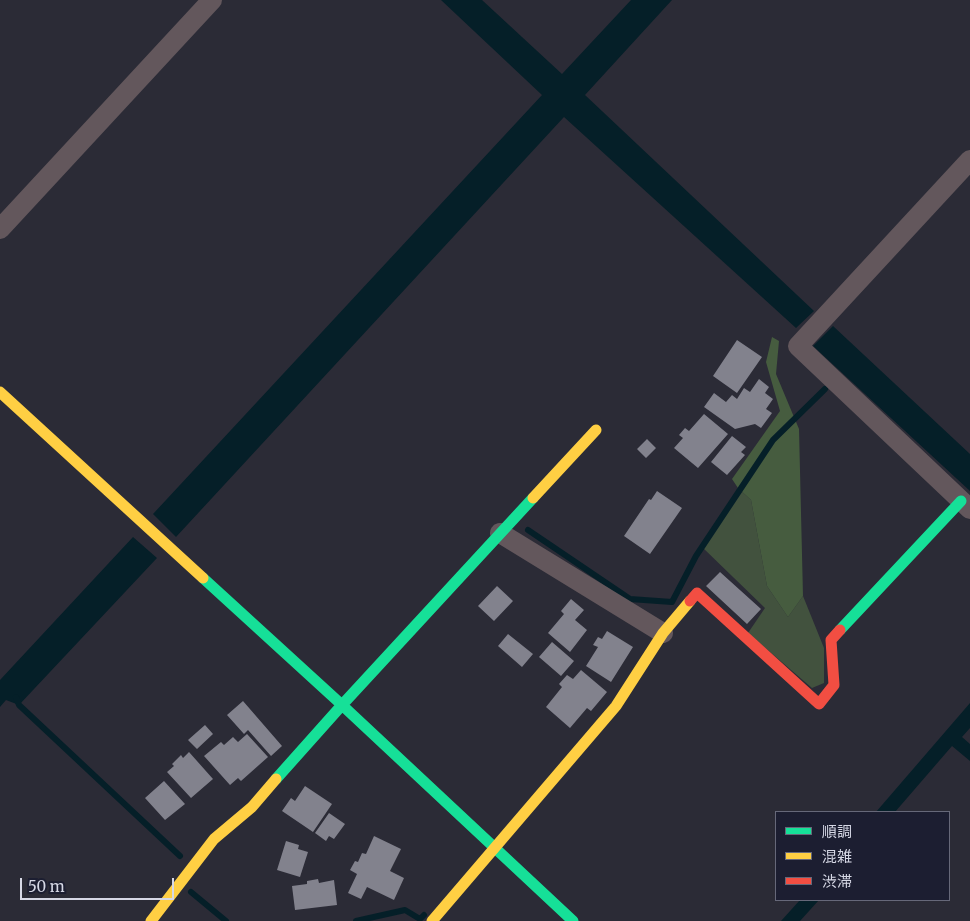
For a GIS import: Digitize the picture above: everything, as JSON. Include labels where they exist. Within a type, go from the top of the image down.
[{"type":"street","points":[[0,229],[212,0]]},
{"type":"street","points":[[432,921],[616,706],[663,633],[697,593],[819,704],[834,686],[831,640],[966,505],[798,346],[970,160]]},
{"type":"street","points":[[0,392],[342,705],[573,921]]},
{"type":"street","points":[[152,921],[214,839],[252,807],[342,705],[596,430]]},
{"type":"street","points":[[500,533],[663,633]]},
{"type":"green space","points":[[772,337],[779,341],[776,374],[799,429],[803,596],[788,617],[767,586],[751,500],[738,488],[732,479],[780,411],[766,362]]},
{"type":"green space","points":[[738,488],[751,500],[767,586],[788,617],[803,596],[824,648],[824,683],[812,688],[748,633],[765,608],[702,547]]},
{"type":"water","points":[[441,0],[482,0],[562,74],[631,0],[672,0],[585,95],[814,311],[796,328],[564,117],[176,537],[153,514],[542,95]]},
{"type":"water","points":[[833,326],[970,454],[970,491],[813,346]]},
{"type":"water","points":[[133,537],[157,558],[19,705],[6,700],[0,707],[0,680]]},
{"type":"water","points":[[970,703],[970,728],[962,737],[970,744],[970,761],[952,746],[896,811],[877,811]]},
{"type":"water","points":[[799,901],[818,901],[800,921],[781,921]]},
{"type":"building","points":[[737,340],[762,357],[737,393],[713,376]]},
{"type":"building","points":[[759,379],[769,387],[765,393],[773,399],[766,409],[772,413],[761,428],[755,424],[735,429],[704,407],[714,393],[726,402],[732,395],[737,399],[744,388],[750,392]]},
{"type":"building","points":[[704,414],[728,434],[698,468],[674,448],[683,438],[679,435],[685,428],[689,431]]},
{"type":"building","points":[[732,436],[746,447],[741,452],[745,455],[727,475],[711,462]]},
{"type":"building","points":[[647,439],[656,448],[646,458],[637,449]]},
{"type":"building","points":[[657,491],[682,508],[650,554],[624,536],[649,499],[651,500]]},
{"type":"building","points":[[720,572],[761,609],[747,624],[706,586]]},
{"type":"building","points":[[497,586],[513,601],[494,621],[478,606]]},
{"type":"building","points":[[571,599],[584,610],[575,620],[587,630],[570,652],[548,633],[564,614],[561,611]]},
{"type":"building","points":[[607,631],[633,647],[611,682],[586,666],[598,647],[593,645],[598,637],[602,639]]},
{"type":"building","points":[[508,634],[533,654],[522,667],[498,646]]},
{"type":"building","points":[[552,642],[574,661],[561,676],[539,657]]},
{"type":"building","points":[[581,670],[607,692],[591,711],[587,708],[570,728],[546,707],[562,687],[559,684],[567,675],[573,679]]},
{"type":"building","points":[[243,701],[282,746],[271,756],[248,730],[244,734],[227,715]]},
{"type":"building","points":[[205,725],[213,734],[197,749],[188,740]]},
{"type":"building","points":[[247,734],[268,757],[241,781],[238,778],[230,785],[204,756],[221,742],[224,745],[233,737],[238,742]]},
{"type":"building","points":[[189,752],[213,779],[191,798],[167,772],[174,766],[172,764],[181,755],[183,758]]},
{"type":"building","points":[[164,781],[185,804],[165,820],[145,798]]},
{"type":"building","points":[[305,786],[332,804],[313,832],[282,811],[291,798],[295,801]]},
{"type":"building","points":[[329,813],[345,824],[334,839],[329,836],[326,841],[315,833]]},
{"type":"building","points":[[374,836],[401,849],[390,871],[404,878],[394,900],[367,887],[361,899],[348,893],[357,874],[350,870],[355,861],[358,862],[362,853],[366,854]]},
{"type":"building","points":[[286,841],[299,845],[298,849],[308,852],[300,877],[277,870]]},
{"type":"building","points":[[318,879],[319,883],[334,880],[337,905],[295,910],[292,886],[307,884],[307,881]]},
{"type":"waterway","points":[[528,530],[630,599],[672,602],[696,556],[773,440],[825,389]]},
{"type":"waterway","points":[[16,697],[19,705],[180,856]]},
{"type":"waterway","points":[[191,892],[226,921]]},
{"type":"waterway","points":[[356,921],[405,910],[420,919],[424,915]]},
{"type":"traffic: fast","points":[[276,779],[533,498]]},
{"type":"traffic: fast","points":[[840,630],[961,501]]},
{"type":"traffic: fast","points":[[203,578],[573,921]]},
{"type":"traffic: slow","points":[[0,392],[203,578]]},
{"type":"traffic: slow","points":[[533,498],[596,430]]},
{"type":"traffic: slow","points":[[432,921],[616,706],[663,633],[690,601]]},
{"type":"traffic: slow","points":[[151,921],[214,839],[252,807],[276,779]]},
{"type":"traffic: jam","points":[[690,601],[697,593],[819,704],[834,685],[831,640],[840,630]]}]
